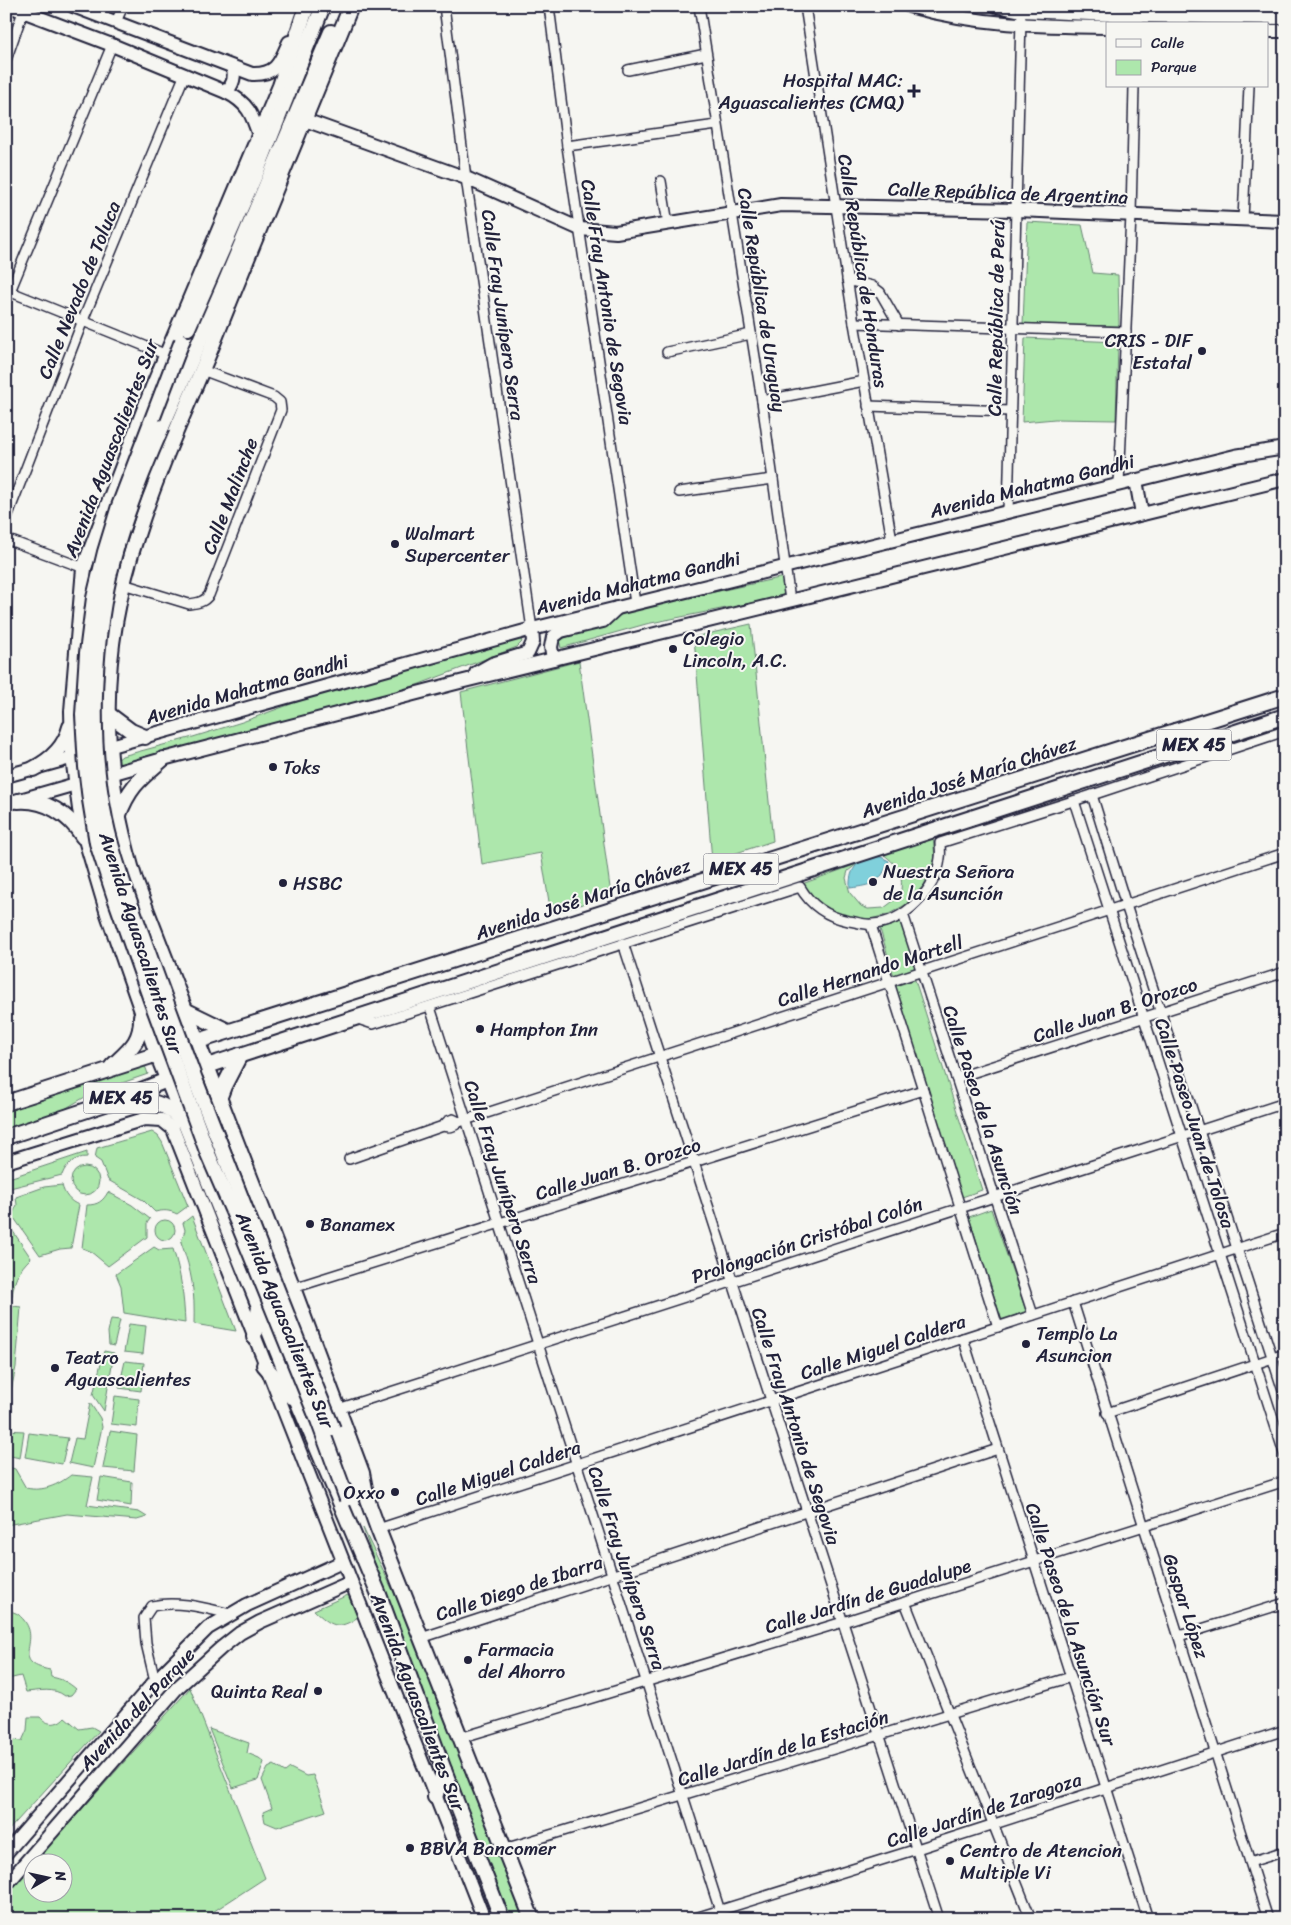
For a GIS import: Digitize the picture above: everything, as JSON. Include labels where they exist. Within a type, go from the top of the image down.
[{"type":"main road","name":"Avenida Aguascalientes Sur","points":[[307,6],[280,86],[167,355],[84,568],[72,711],[73,757],[87,843],[108,914],[167,1080],[181,1133],[213,1194],[378,1592],[502,1919]]},
{"type":"main road","name":"Avenida Aguascalientes Sur","points":[[323,6],[257,171],[168,376],[116,514],[104,552],[91,617],[83,715],[86,767],[97,843],[114,898],[208,1154],[311,1403],[370,1563],[378,1592]]},
{"type":"main road","name":"Avenida Aguascalientes Sur","points":[[341,6],[224,285],[172,402],[121,532],[111,568],[101,618],[95,690],[95,722],[105,817],[117,866],[159,984],[227,1162],[353,1478],[367,1499]]},
{"type":"main road","name":"Avenida Aguascalientes Sur","points":[[351,6],[145,511],[123,584],[115,622],[107,688],[110,774],[128,858],[142,901],[293,1288],[362,1473],[367,1499],[378,1529],[532,1919]]},
{"type":"main road","name":"Avenida José María Chávez","points":[[6,1103],[1285,696]]},
{"type":"main road","points":[[33,769],[49,760],[61,747],[70,730],[72,711]]},
{"type":"main road","points":[[107,713],[131,731],[145,737]]},
{"type":"main road","name":"Avenida José María Chávez","points":[[6,1137],[108,1103],[206,1066],[1285,716]]},
{"type":"main road","points":[[72,730],[80,740],[92,741],[108,730]]},
{"type":"main road","points":[[118,818],[125,798],[140,778],[163,759]]},
{"type":"main road","points":[[12,803],[34,801],[59,812],[75,826],[87,843]]},
{"type":"main road","points":[[94,866],[99,853],[107,848],[119,849],[128,858]]},
{"type":"main road","points":[[107,1070],[131,1049],[138,1038],[142,1026],[140,1005]]},
{"type":"main road","points":[[185,1010],[228,1031]]},
{"type":"main road","points":[[219,1099],[240,1055]]},
{"type":"main road","points":[[108,1103],[149,1100],[156,1102],[174,1113],[181,1133]]},
{"type":"main road","points":[[213,1194],[218,1184],[234,1178],[248,1185],[258,1198]]},
{"type":"main road","points":[[254,1337],[259,1307]]},
{"type":"main road","points":[[264,1365],[299,1405]]},
{"type":"main road","points":[[435,1797],[444,1770]]},
{"type":"street","points":[[9,6],[24,9],[185,74],[236,97],[247,107],[253,117],[259,136]]},
{"type":"street","points":[[73,6],[232,67],[252,74],[262,75],[273,71],[281,60],[301,14],[307,6]]},
{"type":"street","points":[[116,22],[123,6]]},
{"type":"street","name":"Calle Fray Junípero Serra","points":[[444,6],[466,178],[532,628]]},
{"type":"street","name":"Calle Fray Antonio de Segovia","points":[[549,6],[567,146],[635,603]]},
{"type":"street","name":"Calle República de Uruguay","points":[[699,6],[762,401],[790,600]]},
{"type":"street","name":"Calle República de Honduras","points":[[804,6],[854,323],[892,540]]},
{"type":"street","points":[[909,6],[939,15],[1021,26],[1106,27]]},
{"type":"street","points":[[997,6],[1136,20],[1285,18]]},
{"type":"street","points":[[6,60],[24,9]]},
{"type":"street","name":"Calle República de Perú","points":[[1008,512],[1021,9]]},
{"type":"street","points":[[1268,31],[1285,31]]},
{"type":"street","points":[[6,301],[8,290],[112,45]]},
{"type":"street","points":[[628,70],[706,54]]},
{"type":"street","points":[[226,92],[234,80],[232,67]]},
{"type":"street","name":"Calle Nevado de Toluca","points":[[6,520],[83,320],[185,74]]},
{"type":"street","points":[[1119,484],[1131,215],[1134,88]]},
{"type":"street","points":[[1244,220],[1249,88]]},
{"type":"street","name":"Calle República de Argentina","points":[[305,120],[466,178],[580,229],[616,232],[781,205],[1016,210],[1285,221]]},
{"type":"street","points":[[567,146],[717,125]]},
{"type":"street","points":[[661,181],[668,224]]},
{"type":"street","points":[[847,280],[872,286],[880,292],[899,325]]},
{"type":"street","points":[[8,290],[167,355]]},
{"type":"street","points":[[854,323],[1126,332]]},
{"type":"street","points":[[667,352],[751,334]]},
{"type":"street","name":"Calle Malinche","points":[[123,584],[189,604],[206,600],[281,410],[280,402],[274,397],[202,370]]},
{"type":"street","points":[[762,401],[864,382]]},
{"type":"street","points":[[868,406],[1010,411]]},
{"type":"street","name":"Avenida Mahatma Gandhi","points":[[6,776],[532,628],[1235,456],[1285,448]]},
{"type":"street","points":[[12,803],[163,759],[456,683],[1285,478]]},
{"type":"street","points":[[679,492],[773,479]]},
{"type":"street","points":[[1136,480],[1142,514]]},
{"type":"street","points":[[6,539],[84,568]]},
{"type":"street","points":[[552,659],[551,647],[553,637],[561,632],[603,621],[617,608]]},
{"type":"street","points":[[456,683],[492,664],[528,653],[533,642],[532,628]]},
{"type":"street","name":"Avenida José María Chávez","points":[[355,1018],[373,1024],[800,887],[806,898],[822,912],[842,920],[871,925],[886,922],[903,914],[930,887],[940,859],[940,843],[1285,731]]},
{"type":"street","name":"Calle Paseo Juan de Tolosa","points":[[1092,795],[1198,1131],[1285,1397]]},
{"type":"street","name":"Calle Paseo Juan de Tolosa","points":[[1074,801],[1285,1456]]},
{"type":"street","name":"Calle Hernando Martell","points":[[349,1159],[443,1126],[453,1119],[462,1120],[1285,853]]},
{"type":"street","name":"Calle Paseo de la Asunción","points":[[903,914],[1033,1315]]},
{"type":"street","points":[[871,925],[998,1327]]},
{"type":"street","name":"Calle Fray Antonio de Segovia","points":[[623,944],[939,1919]]},
{"type":"street","name":"Calle Juan B. Orozco","points":[[956,1078],[1285,972]]},
{"type":"street","name":"Calle Fray Junípero Serra","points":[[430,1007],[462,1120],[500,1223],[720,1910]]},
{"type":"street","name":"Calle Juan B. Orozco","points":[[293,1288],[923,1090]]},
{"type":"street","name":"Prolongación Cristóbal Colón","points":[[338,1408],[1285,1103]]},
{"type":"street","points":[[6,1162],[144,1119],[162,1120],[181,1133]]},
{"type":"street","name":"Avenida Aguascalientes Sur","points":[[181,1133],[264,1365],[484,1919]]},
{"type":"street","name":"Calle Miguel Caldera","points":[[378,1529],[1285,1233]]},
{"type":"street","name":"Gaspar López","points":[[1073,1302],[1268,1919]]},
{"type":"street","name":"Calle Paseo de la Asunción Sur","points":[[963,1338],[1148,1919]]},
{"type":"street","points":[[1107,1413],[1285,1354]]},
{"type":"street","name":"Calle Diego de Ibarra","points":[[421,1638],[998,1449]]},
{"type":"street","name":"Calle Jardín de Guadalupe","points":[[460,1738],[646,1680],[843,1622],[1285,1481]]},
{"type":"street","name":"Avenida del Parque","points":[[6,1853],[155,1681],[208,1628],[230,1614],[342,1562]]},
{"type":"street","name":"Avenida del Parque","points":[[6,1885],[177,1688],[221,1648],[260,1622],[351,1582]]},
{"type":"street","points":[[905,1602],[1031,1919]]},
{"type":"street","points":[[1179,1636],[1285,1602]]},
{"type":"street","points":[[155,1681],[146,1643],[144,1618],[152,1606],[180,1604],[230,1614]]},
{"type":"street","name":"Calle Jardín de la Estación","points":[[504,1849],[1070,1677]]},
{"type":"street","name":"Calle Jardín de Zaragoza","points":[[692,1919],[917,1849],[1285,1730]]},
{"type":"street","points":[[1250,1862],[1285,1851]]},
{"type":"green space","points":[[1027,222],[1082,225],[1093,273],[1118,275],[1119,326],[1023,324]]},
{"type":"green space","points":[[1025,338],[1118,342],[1116,420],[1055,419],[1022,422]]},
{"type":"green space","points":[[784,577],[786,594],[766,600],[646,624],[561,648],[559,640],[603,624],[617,613]]},
{"type":"green space","points":[[751,624],[773,841],[712,861],[694,637]]},
{"type":"green space","points":[[520,637],[522,642],[517,647],[417,685],[320,713],[118,766],[117,760],[122,756],[193,737],[242,722],[302,700]]},
{"type":"green space","points":[[579,661],[611,895],[551,914],[541,853],[482,864],[461,692]]},
{"type":"green space","points":[[933,836],[935,858],[924,885],[905,905],[889,914],[871,919],[845,916],[825,910],[810,896],[802,884],[857,864],[848,871],[846,878],[850,893],[861,906],[868,909],[884,908],[900,896],[901,877],[897,867],[883,854]]},
{"type":"green space","points":[[900,922],[916,967],[894,976],[880,929]]},
{"type":"green space","points":[[915,980],[982,1190],[962,1197],[895,986]]},
{"type":"green space","points":[[144,1063],[148,1074],[90,1094],[36,1126],[6,1135],[6,1106]]},
{"type":"green space","points":[[152,1132],[162,1142],[188,1206],[177,1214],[166,1211],[155,1212],[143,1200],[108,1180],[101,1162],[95,1158],[97,1148]]},
{"type":"green space","points":[[87,1152],[87,1157],[79,1158],[72,1162],[62,1175],[10,1188],[6,1186],[6,1179]]},
{"type":"green space","points":[[85,1167],[95,1171],[99,1181],[95,1191],[85,1195],[75,1191],[71,1181],[75,1171]]},
{"type":"green space","points":[[62,1185],[68,1197],[79,1205],[71,1248],[40,1255],[12,1215],[17,1205],[16,1197],[44,1187]]},
{"type":"green space","points":[[108,1192],[132,1205],[150,1219],[147,1223],[147,1237],[108,1266],[90,1251],[82,1248],[87,1205],[100,1202]]},
{"type":"green space","points":[[991,1209],[1026,1311],[1002,1321],[969,1217]]},
{"type":"green space","points":[[192,1216],[236,1331],[194,1324],[192,1282],[181,1242],[185,1230],[183,1223]]},
{"type":"green space","points":[[161,1220],[169,1220],[175,1226],[175,1234],[169,1240],[161,1240],[155,1234],[155,1226]]},
{"type":"green space","points":[[6,1221],[31,1258],[18,1275],[12,1296],[6,1295]]},
{"type":"green space","points":[[154,1247],[159,1250],[173,1249],[182,1286],[185,1323],[124,1313],[121,1286],[116,1274]]},
{"type":"green space","points":[[13,1306],[21,1307],[16,1367],[6,1414],[6,1349]]},
{"type":"green space","points":[[111,1319],[120,1320],[114,1346],[109,1345],[108,1332]]},
{"type":"green space","points":[[129,1324],[146,1326],[143,1354],[124,1352]]},
{"type":"green space","points":[[104,1351],[114,1353],[104,1411],[93,1395]]},
{"type":"green space","points":[[125,1361],[144,1363],[141,1391],[119,1388]]},
{"type":"green space","points":[[115,1396],[139,1399],[137,1427],[111,1424]]},
{"type":"green space","points":[[90,1403],[100,1418],[102,1427],[93,1468],[69,1463],[75,1438],[83,1439]]},
{"type":"green space","points":[[6,1430],[24,1431],[20,1458],[6,1455]]},
{"type":"green space","points":[[110,1431],[137,1435],[134,1471],[103,1468]]},
{"type":"green space","points":[[29,1433],[68,1438],[62,1464],[25,1457]]},
{"type":"green space","points":[[6,1466],[15,1469],[26,1488],[32,1489],[50,1487],[71,1475],[93,1477],[87,1505],[139,1512],[147,1517],[137,1520],[67,1514],[6,1525]]},
{"type":"green space","points":[[101,1477],[132,1482],[131,1506],[97,1500]]},
{"type":"green space","points":[[363,1528],[407,1620],[525,1919],[511,1919],[395,1624]]},
{"type":"green space","points":[[348,1595],[358,1617],[345,1624],[335,1625],[330,1623],[314,1610]]},
{"type":"green space","points":[[6,1610],[18,1614],[28,1627],[30,1636],[28,1656],[31,1662],[50,1670],[51,1677],[62,1680],[76,1689],[71,1695],[65,1696],[56,1691],[41,1690],[26,1692],[21,1676],[8,1679],[6,1676]]},
{"type":"green space","points":[[190,1688],[265,1878],[202,1919],[6,1919],[6,1896],[22,1878],[22,1902],[72,1902],[72,1852],[44,1852]]},
{"type":"green space","points":[[28,1717],[40,1717],[46,1722],[55,1723],[65,1717],[79,1729],[92,1727],[99,1731],[6,1833],[6,1753],[14,1740],[22,1741],[27,1730]]},
{"type":"green space","points":[[209,1729],[249,1743],[247,1753],[264,1762],[258,1780],[233,1788]]},
{"type":"green space","points":[[274,1765],[285,1772],[290,1768],[306,1776],[313,1775],[326,1811],[277,1827],[265,1822],[263,1812],[272,1808],[262,1780],[268,1768]]},
{"type":"water","points":[[872,856],[881,857],[889,861],[882,874],[871,884],[850,888],[852,872],[855,867],[866,858]]},
{"type":"place","name":"Hospital MAC: Aguascalientes (CMQ)","points":[[914,91]]},
{"type":"place","name":"CRIS - DIF Estatal","points":[[1202,351]]},
{"type":"place","name":"Walmart Supercenter","points":[[395,544]]},
{"type":"place","name":"Colegio Lincoln, A.C.","points":[[673,649]]},
{"type":"place","name":"Toks","points":[[273,767]]},
{"type":"place","name":"Nuestra Señora de la Asunción","points":[[873,882]]},
{"type":"place","name":"HSBC","points":[[283,883]]},
{"type":"place","name":"Hampton Inn","points":[[480,1029]]},
{"type":"place","name":"Banamex","points":[[310,1224]]},
{"type":"place","name":"Templo La Asuncion","points":[[1026,1344]]},
{"type":"place","name":"Teatro Aguascalientes","points":[[55,1368]]},
{"type":"place","name":"Oxxo","points":[[395,1492]]},
{"type":"place","name":"Farmacia del Ahorro","points":[[468,1660]]},
{"type":"place","name":"Quinta Real","points":[[318,1691]]},
{"type":"place","name":"BBVA Bancomer","points":[[410,1848]]},
{"type":"place","name":"Centro de Atencion Multiple Vi","points":[[950,1861]]}]
